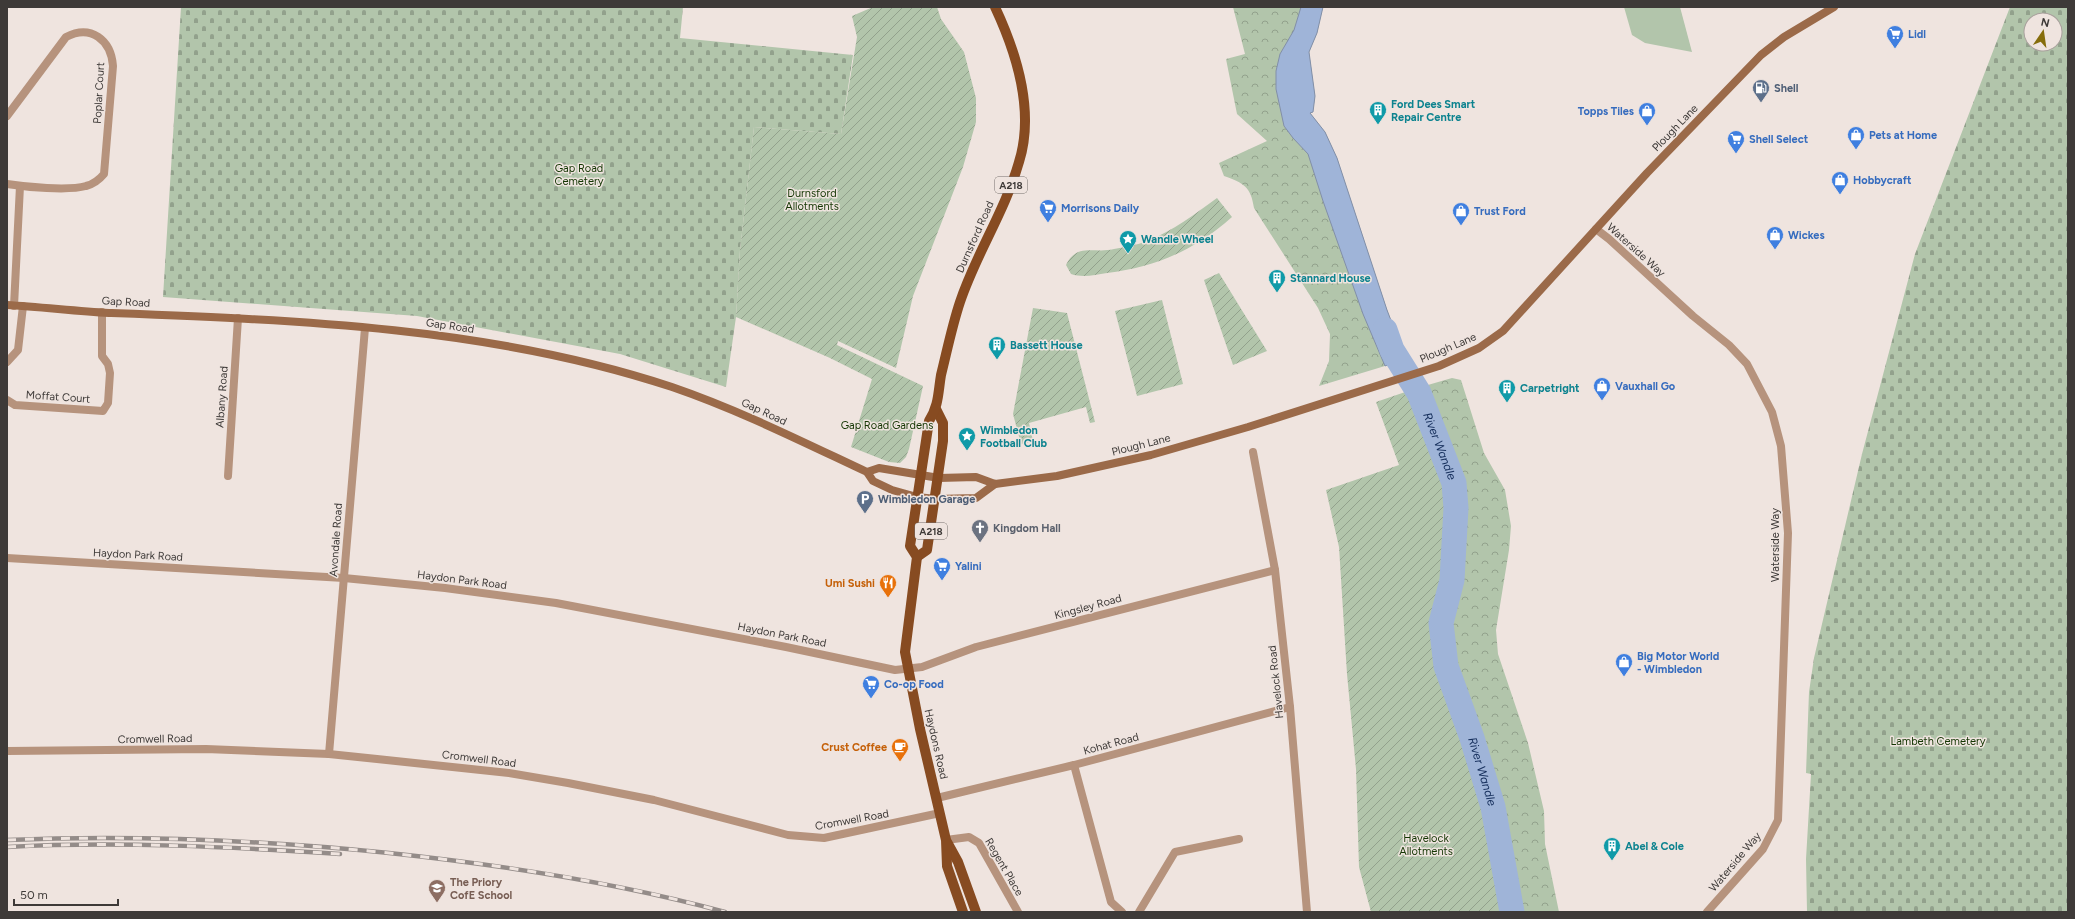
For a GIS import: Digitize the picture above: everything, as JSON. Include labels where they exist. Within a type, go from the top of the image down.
[{"type":"main road","name":"Durnsford Road","points":[[917,497],[929,421],[936,409],[948,343],[960,301],[1010,189],[1020,161],[1025,131],[1025,104],[1019,75],[1007,33],[995,7]]},
{"type":"main road","name":"Plough Lane","points":[[920,475],[940,478],[976,477],[995,484],[1057,476],[1151,455],[1293,414],[1386,384],[1480,348],[1503,331],[1650,169],[1761,55],[1784,37],[1834,7]]},
{"type":"main road","name":"Gap Road","points":[[10,305],[102,312],[238,318],[416,332],[486,342],[562,357],[672,387],[729,408],[867,472],[873,481],[892,490],[917,497]]},
{"type":"main road","points":[[936,409],[943,423],[944,441],[940,478]]},
{"type":"main road","points":[[867,472],[879,468],[920,475]]},
{"type":"main road","name":"Haydons Road","points":[[917,557],[927,550],[940,478]]},
{"type":"main road","name":"Plough Lane","points":[[917,497],[936,499],[976,498],[995,484]]},
{"type":"main road","name":"Haydons Road","points":[[917,497],[910,546],[917,557],[905,644],[908,669],[920,729],[946,840],[947,866],[963,912]]},
{"type":"main road","name":"Haydons Road","points":[[946,840],[958,862],[976,912]]},
{"type":"street","name":"Poplar Court","points":[[7,116],[66,37],[73,34],[84,33],[97,36],[109,47],[113,66],[104,174],[98,181],[87,186],[20,186],[7,184]]},
{"type":"street","points":[[10,305],[20,186]]},
{"type":"street","name":"Waterside Way","points":[[1596,229],[1609,238],[1693,316],[1729,344],[1747,364],[1772,412],[1781,446],[1788,533],[1778,820],[1763,849],[1707,912]]},
{"type":"street","points":[[7,362],[18,350],[23,306]]},
{"type":"street","name":"Moffat Court","points":[[7,400],[15,405],[103,411],[108,403],[110,373],[108,364],[102,356],[102,312]]},
{"type":"street","name":"Albany Road","points":[[228,476],[238,318]]},
{"type":"street","name":"Avondale Road","points":[[329,754],[365,328]]},
{"type":"street","name":"Havelock Road","points":[[1253,452],[1275,570],[1290,707],[1307,912]]},
{"type":"street","name":"Haydon Park Road","points":[[7,558],[344,578],[445,588],[556,603],[794,648],[896,670],[908,669]]},
{"type":"street","name":"Kingsley Road","points":[[908,669],[922,667],[976,648],[1275,570]]},
{"type":"street","name":"Kohat Road","points":[[937,798],[1074,765],[1290,707]]},
{"type":"street","name":"Cromwell Road","points":[[7,751],[206,749],[329,754],[509,773],[654,800],[788,835],[811,838],[824,838],[940,814]]},
{"type":"street","points":[[1074,765],[1111,902],[1122,912]]},
{"type":"street","name":"Regent Place","points":[[946,840],[969,837],[979,843],[1018,912]]},
{"type":"street","points":[[1139,912],[1175,852],[1239,838]]},
{"type":"green space","name":"Gap Road Cemetery","points":[[181,7],[683,7],[680,38],[853,55],[841,134],[754,127],[740,250],[736,317],[726,387],[620,354],[417,316],[163,297]]},
{"type":"green space","points":[[873,7],[937,7],[941,19],[964,52],[976,98],[976,122],[963,167],[913,296],[896,368],[838,341],[837,345],[923,386],[909,449],[906,457],[900,463],[889,462],[851,447],[872,379],[830,358],[736,317],[740,250],[754,127],[841,134],[857,37],[852,16]]},
{"type":"green space","points":[[1233,7],[1323,7],[1317,33],[1309,52],[1315,96],[1313,112],[1310,113],[1325,132],[1337,158],[1387,310],[1405,357],[1385,366],[1319,386],[1329,361],[1330,334],[1318,308],[1254,208],[1251,195],[1248,190],[1237,181],[1224,176],[1219,163],[1267,141],[1237,114],[1226,59],[1245,54]]},
{"type":"green space","points":[[1624,7],[1680,7],[1692,52],[1645,43],[1632,35]]},
{"type":"green space","name":"Lambeth Cemetery","points":[[2010,7],[2068,7],[2068,912],[1807,912],[1806,859],[1811,774],[1806,773],[1809,692],[1814,658],[1862,454],[1915,254]]},
{"type":"green space","points":[[1217,198],[1232,217],[1204,239],[1174,255],[1142,266],[1089,276],[1071,274],[1066,265],[1070,258],[1081,251],[1107,250],[1139,244],[1157,237],[1184,222]]},
{"type":"green space","points":[[1219,273],[1267,351],[1233,365],[1204,280]]},
{"type":"green space","points":[[1162,300],[1183,384],[1137,396],[1115,311]]},
{"type":"green space","points":[[1033,308],[1067,313],[1095,422],[1090,423],[1086,407],[1029,423],[1033,441],[1021,444],[1013,414]]},
{"type":"green space","points":[[1452,378],[1461,380],[1484,453],[1505,490],[1511,526],[1509,550],[1496,630],[1498,654],[1528,743],[1544,811],[1545,844],[1559,912],[1505,912],[1498,855],[1488,812],[1477,772],[1452,704],[1438,653],[1435,635],[1448,495],[1432,451],[1432,439],[1414,389]]},
{"type":"green space","name":"Havelock Allotments","points":[[1414,389],[1432,439],[1432,451],[1448,495],[1435,635],[1438,653],[1452,704],[1477,772],[1488,812],[1498,855],[1505,912],[1371,912],[1359,867],[1356,769],[1347,674],[1339,547],[1326,490],[1399,465],[1376,402]]},
{"type":"water","points":[[1301,7],[1323,7],[1317,33],[1309,52],[1315,96],[1313,112],[1310,113],[1325,132],[1337,158],[1387,310],[1405,357],[1385,366],[1363,314],[1308,154],[1284,126],[1276,89],[1276,71],[1280,54],[1294,30]]},
{"type":"waterway","name":"River Wandle","points":[[1385,330],[1392,350],[1419,393],[1454,483],[1456,508],[1452,580],[1441,623],[1446,666],[1472,738],[1493,807],[1512,912]]},
{"type":"railway","points":[[7,840],[150,838],[294,845],[389,853],[474,863],[600,883],[684,901],[725,912]]},
{"type":"railway","points":[[7,847],[49,845],[132,845],[216,847],[340,854]]},
{"type":"place","name":"Lidl","points":[[1895,49]]},
{"type":"place","name":"Shell","points":[[1761,103]]},
{"type":"place","name":"Ford Dees Smart Repair Centre","points":[[1378,125]]},
{"type":"place","name":"Topps Tiles","points":[[1647,126]]},
{"type":"place","name":"Pets at Home","points":[[1856,150]]},
{"type":"place","name":"Shell Select","points":[[1736,154]]},
{"type":"place","name":"Hobbycraft","points":[[1840,195]]},
{"type":"place","name":"Morrisons Daily","points":[[1048,223]]},
{"type":"place","name":"Trust Ford","points":[[1461,226]]},
{"type":"place","name":"Wickes","points":[[1775,250]]},
{"type":"place","name":"Wandle Wheel","points":[[1128,254]]},
{"type":"place","name":"Stannard House","points":[[1277,293]]},
{"type":"place","name":"Bassett House","points":[[997,360]]},
{"type":"place","name":"Vauxhall Go","points":[[1602,401]]},
{"type":"place","name":"Carpetright","points":[[1507,403]]},
{"type":"place","name":"Wimbledon Football Club","points":[[967,451]]},
{"type":"place","name":"Wimbledon Garage","points":[[865,514]]},
{"type":"place","name":"Kingdom Hall","points":[[980,543]]},
{"type":"place","name":"Yalini","points":[[942,581]]},
{"type":"place","name":"Umi Sushi","points":[[888,598]]},
{"type":"place","name":"Big Motor World - Wimbledon","points":[[1624,677]]},
{"type":"place","name":"Co-op Food","points":[[871,699]]},
{"type":"place","name":"Crust Coffee","points":[[900,762]]},
{"type":"place","name":"Abel & Cole","points":[[1612,861]]},
{"type":"place","name":"The Priory CofE School","points":[[437,903]]},
{"type":"park label","name":"Durnsford Allotments","points":[[812,199]]},
{"type":"park label","name":"Gap Road Gardens","points":[[887,425]]}]
